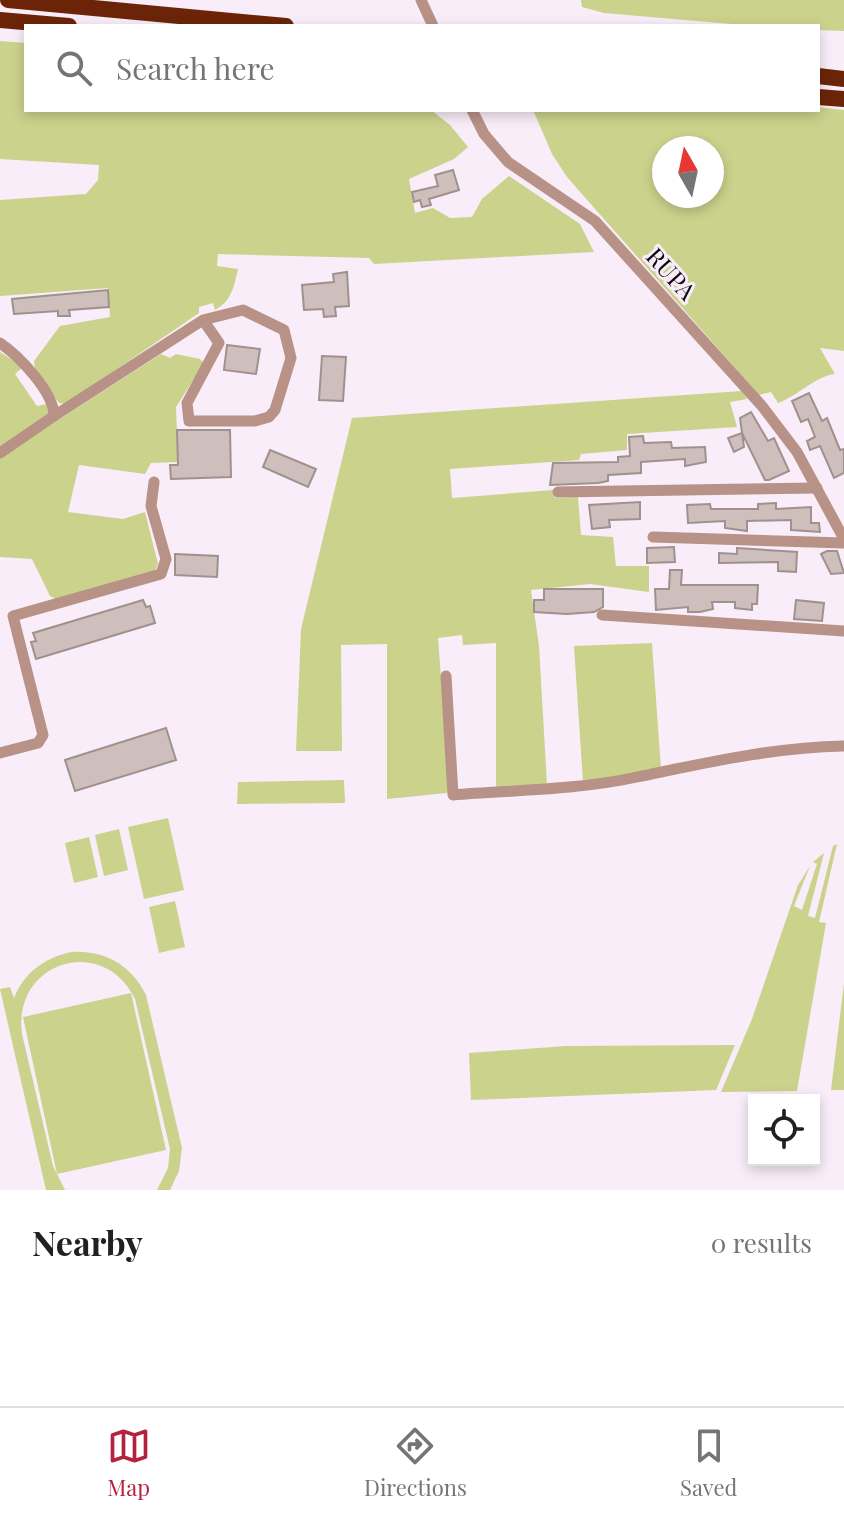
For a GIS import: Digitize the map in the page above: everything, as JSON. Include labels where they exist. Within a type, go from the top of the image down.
[{"type":"highway","points":[[8,0],[265,24]]},
{"type":"highway","points":[[0,20],[46,24]]},
{"type":"highway","points":[[820,76],[844,79]]},
{"type":"highway","points":[[820,97],[844,99]]},
{"type":"street","points":[[421,0],[432,24]]},
{"type":"street","name":"RUPA","points":[[473,112],[484,134],[508,162],[576,206],[606,232],[762,406],[797,452],[843,537],[653,537]]},
{"type":"street","points":[[0,453],[203,320],[243,310],[284,330],[291,358],[275,410],[269,417],[255,421],[189,421],[187,403],[219,343],[203,320]]},
{"type":"street","points":[[0,343],[17,354],[30,369],[54,408],[54,416]]},
{"type":"street","points":[[0,619],[161,574],[166,559],[151,506],[154,482]]},
{"type":"street","points":[[558,492],[817,488]]},
{"type":"street","points":[[602,615],[844,631]]},
{"type":"street","points":[[0,753],[38,743],[43,735],[13,616]]},
{"type":"street","points":[[446,676],[453,795],[587,784],[637,777],[731,756],[844,746]]},
{"type":"green space","points":[[581,0],[844,0],[844,31],[820,30],[820,24],[732,24],[604,13],[582,7]]},
{"type":"green space","points":[[0,41],[24,43],[24,112],[434,112],[450,125],[468,147],[454,159],[409,179],[415,213],[433,208],[450,218],[472,217],[482,199],[509,176],[580,224],[594,252],[374,264],[369,258],[218,254],[217,266],[238,269],[225,302],[215,310],[213,303],[199,307],[199,313],[66,404],[59,403],[35,371],[34,361],[60,326],[110,317],[108,288],[0,296],[0,200],[86,194],[98,180],[99,165],[0,159]]},
{"type":"green space","points":[[820,107],[844,110],[844,351],[820,348],[835,374],[821,378],[778,403],[771,392],[759,395],[567,177],[552,154],[534,112],[820,112]]},
{"type":"green space","points":[[0,352],[23,367],[15,374],[37,406],[46,404],[49,413],[0,448]]},
{"type":"green space","points":[[161,354],[170,358],[176,354],[200,359],[204,363],[176,407],[178,462],[151,463],[145,474],[79,465],[68,512],[123,519],[145,512],[158,564],[155,571],[56,599],[50,596],[32,559],[0,557],[0,457]]},
{"type":"green space","points":[[742,391],[747,399],[730,402],[737,427],[627,434],[627,450],[581,454],[579,460],[450,469],[452,498],[553,490],[555,498],[578,497],[581,535],[613,537],[616,566],[649,566],[649,592],[590,584],[531,590],[539,646],[547,785],[496,789],[496,643],[463,645],[462,635],[438,638],[449,786],[447,793],[387,799],[387,644],[341,645],[342,751],[296,751],[301,629],[352,418]]},
{"type":"green space","points":[[652,643],[661,769],[583,782],[574,646]]},
{"type":"green space","points":[[344,780],[345,803],[237,804],[238,782]]},
{"type":"green space","points":[[168,818],[184,890],[144,899],[128,827]]},
{"type":"green space","points":[[119,829],[128,870],[104,876],[95,835]]},
{"type":"green space","points":[[89,837],[98,877],[74,883],[65,843]]},
{"type":"green space","points":[[837,844],[819,922],[826,923],[797,1091],[721,1092],[752,1019],[798,885],[810,866],[794,906],[802,910],[817,864],[813,862],[824,853],[808,916],[815,918],[833,846]]},
{"type":"green space","points":[[175,901],[185,947],[159,953],[149,907]]},
{"type":"green space","points":[[71,952],[95,954],[116,962],[133,975],[146,995],[182,1148],[179,1171],[170,1190],[157,1190],[168,1168],[170,1149],[135,999],[121,979],[102,966],[83,962],[63,965],[45,974],[31,989],[23,1009],[22,1034],[53,1166],[65,1190],[46,1190],[0,989],[10,987],[14,998],[23,981],[36,968],[52,958]]},
{"type":"green space","points":[[844,983],[844,1090],[831,1090]]},
{"type":"green space","points":[[131,993],[166,1150],[57,1174],[23,1017]]},
{"type":"green space","points":[[735,1045],[716,1090],[471,1100],[469,1053],[566,1046]]},
{"type":"building","points":[[453,170],[459,190],[429,199],[431,205],[422,207],[420,200],[414,202],[412,192],[438,186],[435,175]]},
{"type":"building","points":[[347,272],[349,306],[335,307],[336,316],[324,317],[323,309],[304,310],[302,285],[334,282],[333,274]]},
{"type":"building","points":[[108,290],[109,307],[69,310],[70,316],[58,316],[58,311],[14,314],[12,299]]},
{"type":"building","points":[[227,345],[260,349],[256,374],[224,370]]},
{"type":"building","points":[[322,356],[346,357],[343,401],[319,400]]},
{"type":"building","points":[[809,393],[822,421],[827,418],[840,450],[844,449],[844,473],[834,478],[820,446],[810,450],[807,441],[815,437],[808,419],[801,422],[792,401]]},
{"type":"building","points":[[751,412],[768,441],[774,438],[789,471],[765,480],[742,433],[740,418]]},
{"type":"building","points":[[177,430],[230,430],[231,477],[171,479],[170,465],[178,465]]},
{"type":"building","points":[[742,433],[744,447],[734,452],[728,438]]},
{"type":"building","points":[[643,436],[644,443],[671,442],[672,448],[705,447],[706,462],[685,466],[685,459],[641,462],[641,473],[608,475],[608,481],[598,483],[550,485],[553,463],[618,462],[618,457],[630,456],[629,437]]},
{"type":"building","points":[[270,450],[316,469],[308,487],[263,467]]},
{"type":"building","points":[[640,502],[640,519],[609,520],[610,527],[592,529],[589,505]]},
{"type":"building","points":[[776,503],[776,509],[811,507],[811,523],[819,523],[820,532],[791,530],[791,520],[747,521],[747,531],[725,528],[725,521],[688,523],[687,505],[710,504],[711,509],[758,509],[758,504]]},
{"type":"building","points":[[674,547],[675,562],[647,563],[647,548]]},
{"type":"building","points":[[737,548],[797,552],[796,572],[778,571],[778,562],[719,563],[719,553],[737,554]]},
{"type":"building","points":[[837,551],[844,573],[831,574],[821,554]]},
{"type":"building","points":[[175,554],[218,556],[217,577],[175,575]]},
{"type":"building","points":[[670,570],[682,570],[681,585],[758,585],[757,604],[752,604],[752,610],[735,608],[735,602],[712,602],[713,609],[700,612],[688,612],[688,607],[656,610],[655,589],[669,589]]},
{"type":"building","points":[[544,589],[603,589],[603,607],[594,612],[567,614],[534,612],[534,600],[544,600]]},
{"type":"building","points":[[143,600],[146,607],[150,606],[155,623],[36,659],[31,642],[36,641],[33,633]]},
{"type":"building","points":[[796,600],[824,603],[822,621],[794,619]]},
{"type":"building","points":[[166,728],[176,760],[75,791],[65,760]]}]
